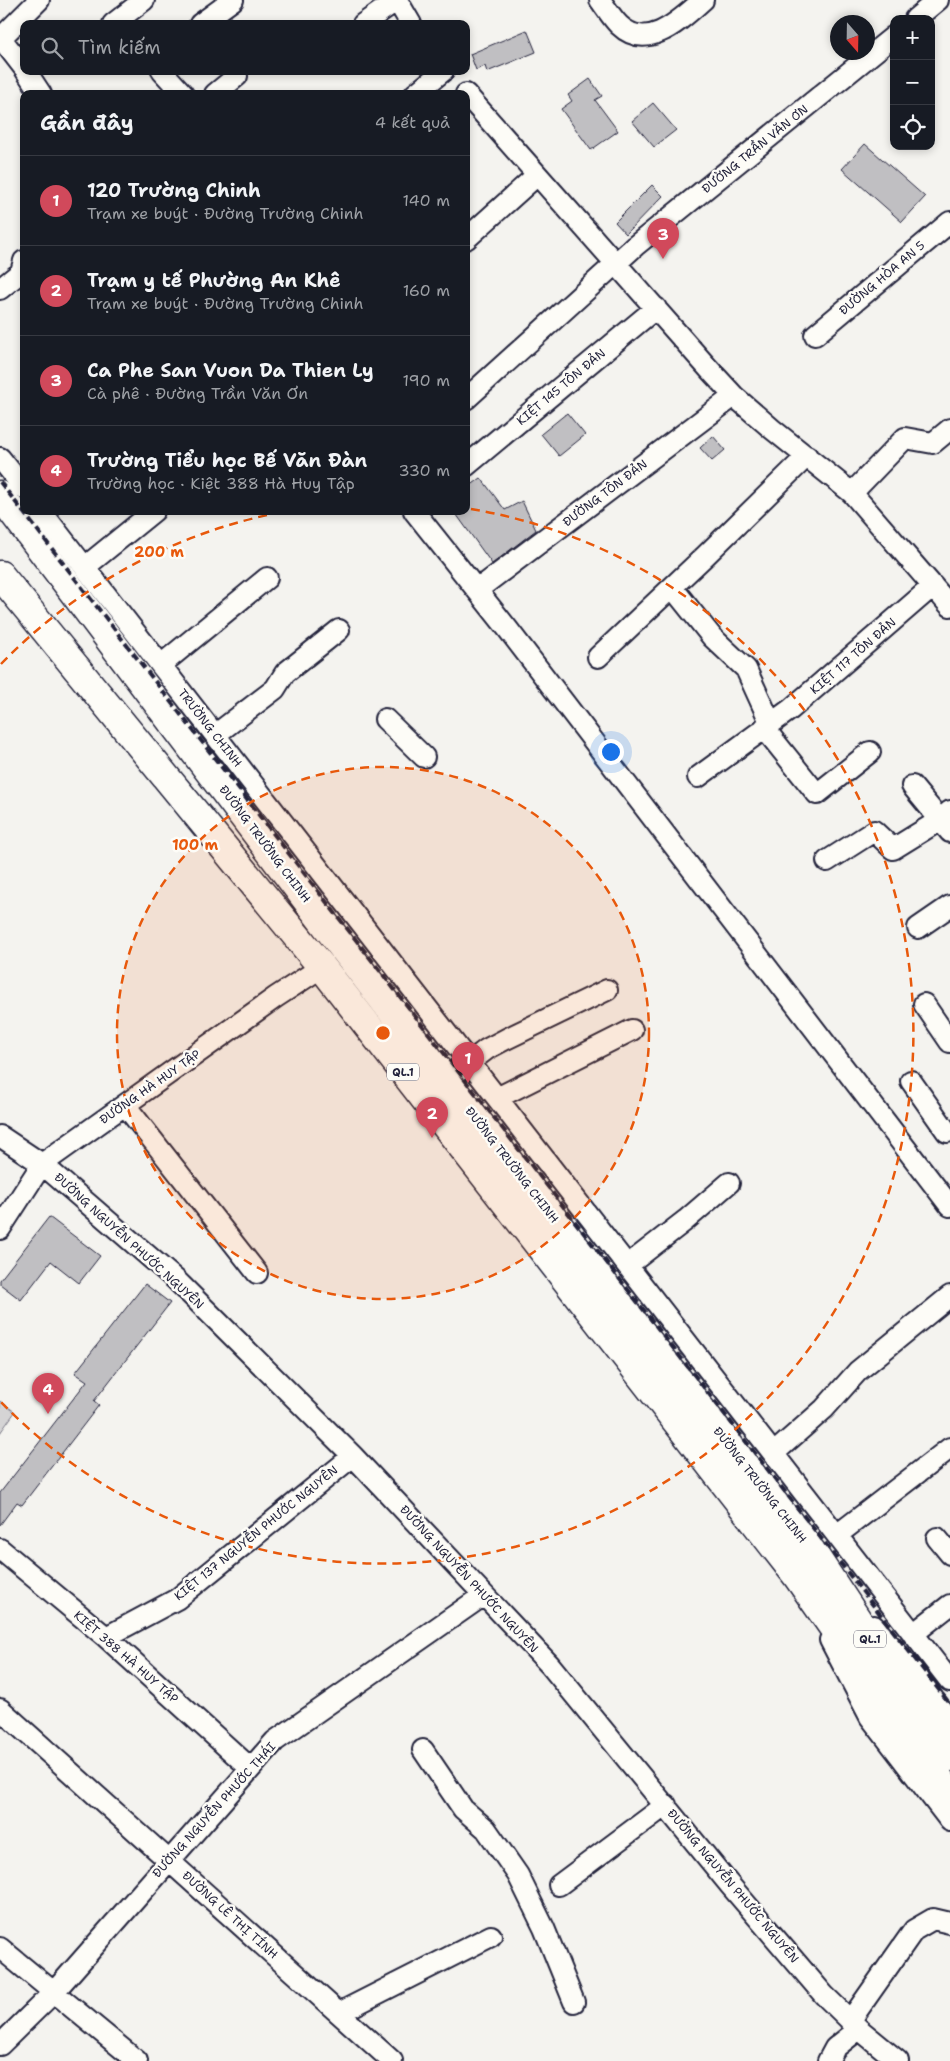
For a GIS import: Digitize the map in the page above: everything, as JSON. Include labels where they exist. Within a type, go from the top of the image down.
[{"type":"highway","name":"ĐƯỜNG TRƯỜNG CHINH","points":[[0,495],[337,940],[927,1726]]},
{"type":"highway","name":"ĐƯỜNG TRƯỜNG CHINH","points":[[0,575],[322,968],[806,1566]]},
{"type":"highway","name":"QL.1","points":[[927,1726],[950,1757]]},
{"type":"highway","name":"QL.1","points":[[927,1726],[950,1794]]},
{"type":"street","points":[[20,64],[0,38],[39,0]]},
{"type":"street","points":[[118,20],[144,0]]},
{"type":"street","points":[[206,20],[233,0]]},
{"type":"street","points":[[369,20],[397,0],[408,20]]},
{"type":"street","points":[[600,0],[620,26],[638,35],[653,36],[677,22],[703,0]]},
{"type":"street","points":[[920,15],[938,0]]},
{"type":"street","name":"ĐƯỜNG TRẦN VĂN ƠN","points":[[470,395],[616,263],[890,39]]},
{"type":"street","points":[[28,75],[38,90]]},
{"type":"street","points":[[166,75],[179,90]]},
{"type":"street","points":[[420,90],[439,75]]},
{"type":"street","points":[[448,75],[462,90]]},
{"type":"street","points":[[220,90],[237,76]]},
{"type":"street","points":[[470,99],[734,396],[852,493],[950,606]]},
{"type":"street","points":[[470,234],[537,175]]},
{"type":"street","name":"ĐƯỜNG HÒA AN 5","points":[[814,335],[950,222]]},
{"type":"street","points":[[0,289],[20,272]]},
{"type":"street","name":"KIỆT 145 TÔN ĐẢN","points":[[470,463],[656,308]]},
{"type":"street","name":"ĐƯỜNG TÔN ĐẢN","points":[[477,590],[734,396]]},
{"type":"street","points":[[852,493],[905,438],[934,443],[950,430]]},
{"type":"street","points":[[598,657],[807,456]]},
{"type":"street","points":[[0,458],[20,483]]},
{"type":"street","name":"TRƯỜNG CHINH","points":[[45,515],[470,1062]]},
{"type":"street","points":[[85,567],[149,515]]},
{"type":"street","points":[[417,515],[477,590],[950,1206]]},
{"type":"street","points":[[161,665],[267,578]]},
{"type":"street","name":"KIỆT 117 TÔN ĐẢN","points":[[698,777],[791,709],[933,586]]},
{"type":"street","points":[[672,587],[712,637],[746,669],[768,726],[817,794],[870,752]]},
{"type":"street","points":[[215,735],[275,689],[285,673],[339,630]]},
{"type":"street","points":[[385,718],[424,757]]},
{"type":"street","points":[[827,861],[874,831],[894,849],[947,821],[912,786]]},
{"type":"street","points":[[918,928],[950,906]]},
{"type":"street","name":"ĐƯỜNG HÀ HUY TẬP","points":[[0,1229],[42,1164],[276,997],[322,968]]},
{"type":"street","points":[[607,990],[506,1039],[487,1049],[470,1062],[950,1682]]},
{"type":"street","points":[[924,1004],[950,1042]]},
{"type":"street","points":[[497,1098],[632,1030]]},
{"type":"street","points":[[911,1081],[948,1132]]},
{"type":"street","points":[[125,1105],[257,1273]]},
{"type":"street","name":"ĐƯỜNG NGUYỄN PHƯỚC NGUYÊN","points":[[0,1136],[42,1164],[175,1279],[353,1456],[550,1665],[729,1884],[824,1995],[854,2025],[898,2061]]},
{"type":"street","points":[[628,1265],[686,1220],[729,1183]]},
{"type":"street","points":[[774,1454],[824,1410],[858,1370],[950,1296]]},
{"type":"street","points":[[837,1535],[950,1448]]},
{"type":"street","name":"KIỆT 137 NGUYỄN PHƯỚC NGUYÊN","points":[[106,1637],[177,1599],[353,1456]]},
{"type":"street","points":[[937,1538],[950,1554]]},
{"type":"street","name":"KIỆT 388 HÀ HUY TẬP","points":[[0,1549],[106,1637],[250,1768]]},
{"type":"street","points":[[806,1566],[870,1717],[950,1821]]},
{"type":"street","name":"ĐƯỜNG NGUYỄN PHƯỚC THÁI","points":[[0,2045],[53,1993],[275,1741],[484,1595]]},
{"type":"street","points":[[913,1634],[950,1605]]},
{"type":"street","name":"ĐƯỜNG LÊ THỊ TÍNH","points":[[0,1709],[392,2061]]},
{"type":"street","points":[[423,1750],[463,1809],[486,1829],[518,1875],[544,1928],[574,2002]]},
{"type":"street","points":[[559,1885],[666,1805]]},
{"type":"street","points":[[828,2061],[835,2048],[854,2025],[914,1930],[933,1919],[950,1924]]},
{"type":"street","points":[[339,2013],[491,1936]]},
{"type":"street","points":[[0,1948],[137,2061]]},
{"type":"shaded area","points":[[0,1401],[15,1412],[0,1433]]},
{"type":"building","points":[[527,30],[536,52],[487,72],[485,66],[476,70],[470,54]]},
{"type":"building","points":[[590,79],[602,96],[595,100],[618,131],[591,150],[561,109],[572,101],[568,95]]},
{"type":"building","points":[[653,103],[676,130],[654,147],[632,121]]},
{"type":"building","points":[[865,144],[925,197],[902,222],[842,169]]},
{"type":"building","points":[[652,185],[663,196],[626,234],[615,222]]},
{"type":"building","points":[[567,413],[585,435],[559,456],[541,434]]},
{"type":"building","points":[[713,436],[725,450],[712,461],[700,448]]},
{"type":"building","points":[[481,478],[505,510],[522,501],[536,530],[492,564],[457,515],[470,515],[470,486]]},
{"type":"building","points":[[49,1217],[100,1256],[79,1283],[51,1261],[21,1300],[0,1284],[0,1280]]},
{"type":"building","points":[[145,1284],[170,1303],[94,1401],[99,1405],[22,1505],[17,1502],[0,1525],[0,1493],[87,1381],[75,1373]]},
{"type":"railway","points":[[0,482],[20,508]]},
{"type":"railway","points":[[26,515],[950,1704]]},
{"type":"place","name":"Ca Phe San Vuon Da Thien Ly","points":[[663,259]]},
{"type":"place","name":"120 Trường Chinh","points":[[468,1083]]},
{"type":"place","name":"Trạm y tế Phường An Khê","points":[[432,1138]]},
{"type":"place","name":"Trường Tiểu học Bế Văn Đàn","points":[[48,1414]]}]
